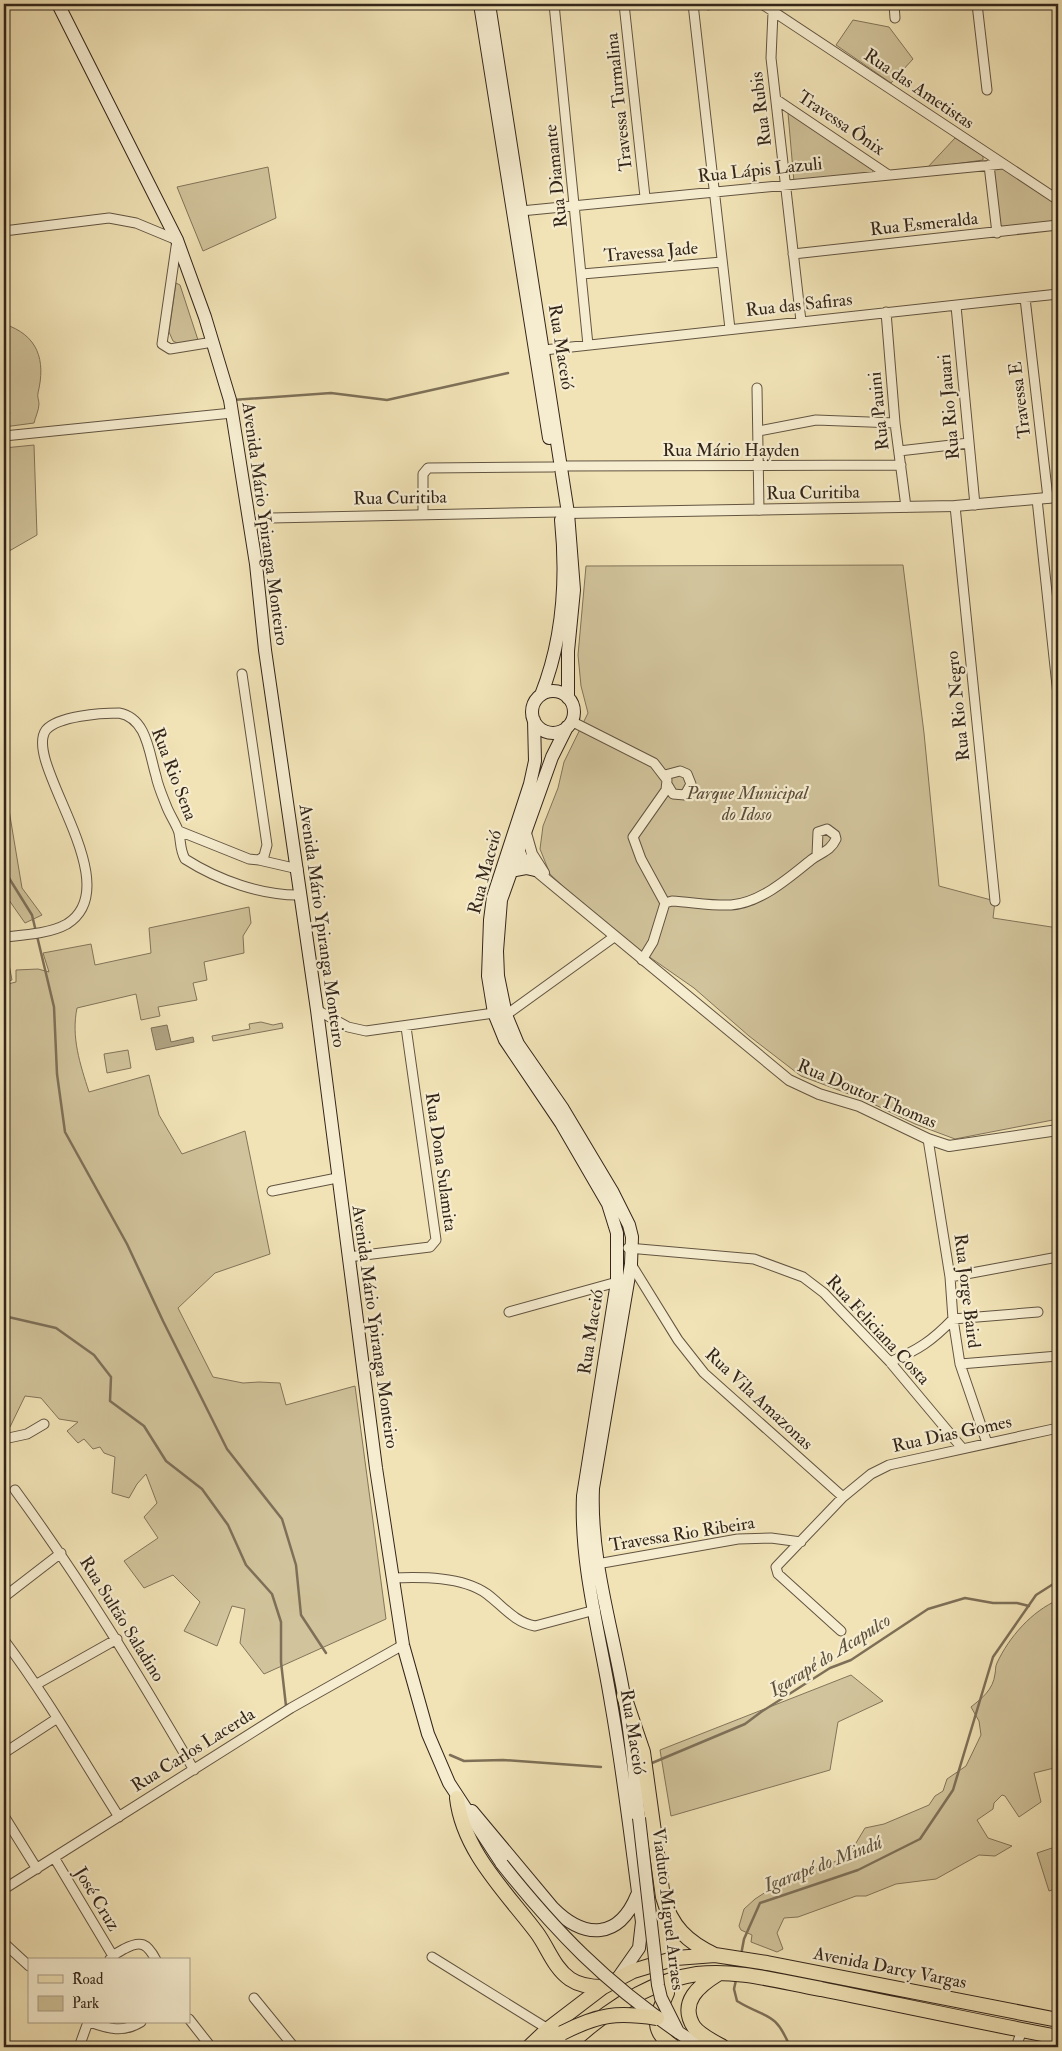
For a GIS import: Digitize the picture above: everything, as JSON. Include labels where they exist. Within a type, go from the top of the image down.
[{"type":"main road","name":"Avenida Mário Ypiranga Monteiro","points":[[58,4],[177,240],[213,342],[232,413],[256,564],[265,650],[298,869],[337,1178],[392,1578],[404,1645],[428,1734],[457,1798],[502,1864],[576,1950],[596,1970],[657,2018]]},
{"type":"main road","name":"Rua Maceió","points":[[480,4],[558,467]]},
{"type":"main road","name":"Rua Maceió","points":[[489,4],[544,350],[564,513],[568,572],[568,698]]},
{"type":"main road","name":"Rua Maceió","points":[[541,695],[552,666],[568,591]]},
{"type":"main road","points":[[555,691],[568,698],[574,709],[569,724],[562,730],[549,732],[537,725],[532,709],[541,695],[555,691]]},
{"type":"main road","name":"Rua Maceió","points":[[534,720],[535,761],[519,834],[519,850],[501,900],[497,951],[500,1014],[518,1044],[563,1109],[612,1191],[629,1225],[633,1250],[593,1488],[593,1537],[624,1696],[639,1818]]},
{"type":"main road","name":"Rua Maceió","points":[[569,724],[552,757],[493,897],[490,920],[488,976],[500,1014],[505,1040],[561,1123],[608,1204],[615,1224],[618,1246],[617,1282],[583,1496],[583,1536],[619,1748],[642,1922],[641,1941],[635,1956],[618,1978]]},
{"type":"main road","points":[[510,871],[526,868],[535,870]]},
{"type":"main road","points":[[624,1696],[643,1752],[663,1897],[667,1913],[674,1926],[687,1939],[715,1955]]},
{"type":"main road","points":[[457,1798],[484,1824],[552,1908],[576,1926],[589,1931],[607,1930],[619,1924],[631,1910],[638,1893]]},
{"type":"main road","points":[[457,1798],[460,1821],[467,1836],[490,1874],[538,1935],[562,1973],[577,1983],[603,1987]]},
{"type":"main road","name":"Viaduto Miguel Arraes","points":[[639,1818],[658,1985],[661,1998],[678,2032]]},
{"type":"main road","points":[[529,2047],[548,2029],[603,1987],[618,1978],[640,1968],[676,1958],[715,1955]]},
{"type":"main road","name":"Avenida Darcy Vargas","points":[[715,1955],[767,1963],[1058,2020]]},
{"type":"main road","points":[[722,1972],[702,1984],[695,1991],[691,1999],[690,2008],[694,2027],[723,2047]]},
{"type":"main road","name":"Avenida Darcy Vargas","points":[[567,2047],[612,2010],[628,2000],[673,1980],[696,1974],[722,1972],[1058,2036]]},
{"type":"main road","points":[[673,1980],[662,2003],[657,2023],[660,2038],[674,2047]]},
{"type":"main road","points":[[546,2047],[562,2033],[581,2023],[612,2014],[657,2018],[701,2047]]},
{"type":"street","name":"Rua Diamante","points":[[554,4],[588,345]]},
{"type":"street","name":"Travessa Turmalina","points":[[624,4],[645,198]]},
{"type":"street","points":[[693,4],[730,329]]},
{"type":"street","name":"Rua das Ametistas","points":[[762,4],[1058,200]]},
{"type":"street","points":[[894,4],[895,18]]},
{"type":"street","points":[[977,4],[987,90]]},
{"type":"street","name":"Rua Rubis","points":[[773,12],[770,44],[801,321]]},
{"type":"street","name":"Travessa Ônix","points":[[777,100],[887,174]]},
{"type":"street","name":"Rua Lápis Lazuli","points":[[522,211],[1003,164]]},
{"type":"street","points":[[988,165],[997,232]]},
{"type":"street","points":[[4,231],[109,218],[136,223],[177,240],[162,344],[170,349],[213,342]]},
{"type":"street","name":"Rua Esmeralda","points":[[793,254],[1058,226]]},
{"type":"street","name":"Travessa Jade","points":[[582,274],[722,262]]},
{"type":"street","name":"Rua das Safiras","points":[[544,350],[1058,294]]},
{"type":"street","name":"Travessa E","points":[[1025,298],[1053,498]]},
{"type":"street","name":"Rua Rio Jauari","points":[[956,306],[974,505]]},
{"type":"street","name":"Rua Pauini","points":[[886,312],[895,423],[906,508]]},
{"type":"street","points":[[757,388],[759,510]]},
{"type":"street","points":[[4,436],[232,413]]},
{"type":"street","points":[[759,431],[816,420],[895,423]]},
{"type":"street","points":[[899,451],[969,443]]},
{"type":"street","name":"Rua Mário Hayden","points":[[423,514],[423,471],[428,468],[901,465]]},
{"type":"street","name":"Rua Curitiba","points":[[271,518],[423,514],[906,508],[974,505],[1053,498]]},
{"type":"street","points":[[1037,499],[1058,695]]},
{"type":"street","name":"Rua Rio Negro","points":[[955,506],[995,902]]},
{"type":"street","points":[[242,674],[267,845],[264,856],[259,860]]},
{"type":"street","name":"Rua Rio Sena","points":[[4,937],[28,934],[66,924],[75,917],[85,903],[88,881],[77,838],[46,761],[44,735],[52,725],[69,719],[112,713],[127,714],[142,729],[148,744],[155,775],[171,819],[179,831],[181,851],[185,859],[237,884],[283,896],[301,895]]},
{"type":"street","points":[[569,724],[654,762],[666,780],[666,790],[633,837],[641,859],[665,903],[653,942],[642,960]]},
{"type":"street","points":[[179,831],[202,839],[237,856],[298,869]]},
{"type":"street","name":"Rua Doutor Thomas","points":[[519,834],[547,878]]},
{"type":"street","name":"Rua Doutor Thomas","points":[[519,850],[522,858],[535,870],[789,1080],[819,1094],[859,1106],[941,1144],[959,1146],[1058,1130]]},
{"type":"street","points":[[665,903],[672,901],[730,905],[752,900],[800,869],[817,855]]},
{"type":"street","points":[[317,1010],[348,1027],[366,1031],[500,1014],[614,937]]},
{"type":"street","name":"Rua Dona Sulamita","points":[[348,1258],[430,1247],[435,1243],[436,1234],[406,1027]]},
{"type":"street","name":"Rua Jorge Baird","points":[[928,1139],[950,1277],[952,1318],[960,1364],[987,1444]]},
{"type":"street","points":[[272,1190],[337,1178]]},
{"type":"street","name":"Rua Feliciana Costa","points":[[618,1246],[633,1250],[754,1259],[803,1277],[824,1293],[890,1362],[962,1448]]},
{"type":"street","points":[[950,1277],[1058,1258]]},
{"type":"street","name":"Rua Vila Amazonas","points":[[631,1264],[678,1340],[704,1373],[843,1497]]},
{"type":"street","points":[[509,1312],[617,1282]]},
{"type":"street","points":[[890,1362],[914,1352],[938,1336],[952,1318],[1038,1312]]},
{"type":"street","points":[[960,1364],[1058,1356]]},
{"type":"street","points":[[4,1439],[27,1434],[44,1424]]},
{"type":"street","name":"Rua Dias Gomes","points":[[841,1631],[778,1574],[777,1563],[801,1542],[843,1497],[883,1467],[1058,1428]]},
{"type":"street","name":"Rua Sultão Saladino","points":[[15,1490],[61,1553],[117,1639],[194,1770]]},
{"type":"street","name":"Travessa Rio Ribeira","points":[[597,1564],[738,1539],[771,1538],[801,1542]]},
{"type":"street","points":[[4,1597],[61,1553]]},
{"type":"street","points":[[392,1578],[411,1577],[456,1582],[472,1586],[486,1593],[525,1624],[534,1626],[595,1610]]},
{"type":"street","points":[[37,1684],[117,1639]]},
{"type":"street","points":[[4,1640],[37,1684],[56,1719],[118,1817]]},
{"type":"street","name":"Rua Carlos Lacerda","points":[[4,1889],[37,1870],[321,1689],[404,1645]]},
{"type":"street","points":[[4,1752],[56,1719]]},
{"type":"street","points":[[4,1816],[37,1870]]},
{"type":"street","name":"José Cruz","points":[[54,1859],[111,1958]]},
{"type":"street","points":[[4,1943],[28,1965]]},
{"type":"street","points":[[111,1958],[134,1943],[143,1943],[149,1947],[155,1958]]},
{"type":"street","points":[[432,1957],[548,2029]]},
{"type":"street","points":[[254,1998],[294,2047]]},
{"type":"street","points":[[190,2020],[211,2047]]},
{"type":"street","points":[[79,2047],[88,2024]]},
{"type":"street","points":[[95,2024],[114,2030],[126,2029],[137,2024]]},
{"type":"street","points":[[1016,2047],[1022,2030]]},
{"type":"green space","points":[[706,4],[750,4],[751,5],[707,10]]},
{"type":"green space","points":[[853,20],[889,27],[913,59],[891,83],[836,45]]},
{"type":"green space","points":[[788,113],[791,113],[874,169],[872,173],[794,182]]},
{"type":"green space","points":[[955,138],[983,156],[983,160],[927,168]]},
{"type":"green space","points":[[268,167],[276,218],[203,251],[177,187]]},
{"type":"green space","points":[[993,168],[1003,168],[1058,204],[1058,224],[1001,230]]},
{"type":"green space","points":[[176,283],[180,285],[198,340],[179,344],[173,341],[169,332]]},
{"type":"green space","points":[[4,324],[25,335],[37,350],[41,370],[38,394],[39,406],[34,423],[4,427]]},
{"type":"green space","points":[[34,445],[37,535],[4,554],[4,448]]},
{"type":"green space","name":"Parque Municipal do Idoso","points":[[903,565],[924,733],[939,886],[995,901],[993,918],[1058,928],[1058,1119],[955,1139],[915,1124],[865,1100],[801,1076],[749,1036],[694,988],[605,926],[550,874],[540,849],[543,826],[558,788],[564,762],[588,713],[581,686],[578,655],[586,566]]},
{"type":"green space","points":[[4,807],[9,810],[22,888],[42,915],[25,923],[4,893]]},
{"type":"green space","points":[[249,907],[251,923],[243,936],[244,953],[204,962],[207,980],[193,983],[197,1000],[158,1007],[160,1016],[141,1020],[136,994],[77,1008],[75,1029],[80,1061],[89,1092],[149,1075],[159,1115],[182,1154],[245,1131],[270,1254],[215,1273],[178,1308],[213,1377],[243,1383],[280,1383],[286,1405],[355,1386],[386,1619],[264,1674],[240,1643],[245,1609],[232,1606],[217,1646],[184,1631],[200,1602],[173,1575],[144,1588],[124,1561],[158,1538],[144,1517],[157,1503],[146,1474],[137,1484],[129,1498],[112,1493],[115,1457],[104,1453],[100,1447],[93,1449],[84,1439],[78,1443],[67,1431],[78,1422],[59,1419],[41,1398],[25,1396],[10,1427],[4,1426],[4,985],[16,982],[16,970],[38,969],[49,972],[43,953],[91,944],[95,965],[151,953],[149,928]]},
{"type":"green space","points":[[4,954],[7,954],[12,980],[4,982]]},
{"type":"green space","points":[[261,1022],[273,1025],[282,1023],[283,1028],[213,1041],[212,1036],[250,1029],[249,1024]]},
{"type":"green space","points":[[128,1050],[131,1068],[107,1073],[104,1054]]},
{"type":"green space","points":[[1058,1600],[1058,1767],[1034,1773],[1041,1802],[1019,1817],[1005,1796],[1002,1795],[994,1803],[993,1809],[977,1820],[988,1838],[1012,1846],[995,1856],[979,1855],[936,1879],[896,1884],[866,1896],[856,1896],[798,1917],[784,1918],[777,1933],[783,1949],[777,1952],[751,1942],[752,1935],[741,1930],[739,1926],[744,1909],[755,1899],[772,1888],[788,1884],[810,1871],[834,1862],[850,1853],[865,1828],[884,1824],[929,1805],[935,1796],[943,1791],[947,1779],[966,1766],[981,1735],[979,1721],[971,1707],[983,1697],[992,1685],[997,1663],[1002,1653],[1022,1626],[1039,1611]]},
{"type":"green space","points":[[851,1675],[883,1701],[838,1722],[830,1770],[671,1816],[660,1750]]},
{"type":"green space","points":[[1058,1846],[1058,1888],[1049,1891],[1037,1853]]},
{"type":"shaded area","points":[[167,1025],[171,1042],[193,1037],[194,1042],[156,1050],[151,1028]]},
{"type":"waterway","points":[[233,400],[331,393],[387,400],[508,373]]},
{"type":"waterway","points":[[4,398],[9,413]]},
{"type":"waterway","points":[[4,493],[8,477]]},
{"type":"waterway","points":[[4,870],[32,915],[54,1007],[57,1074],[65,1132],[127,1244],[227,1449],[282,1519],[296,1565],[301,1615],[326,1653]]},
{"type":"waterway","name":"Igarapé do Acapulco","points":[[4,1316],[56,1328],[94,1355],[111,1377],[110,1401],[144,1426],[166,1461],[202,1489],[228,1525],[246,1565],[272,1594],[281,1622],[281,1662],[286,1706]]},
{"type":"waterway","name":"Igarapé do Mindú","points":[[741,1955],[744,1939],[760,1903],[858,1870],[920,1839],[953,1790],[993,1657],[1036,1595],[1058,1581]]},
{"type":"waterway","name":"Igarapé do Acapulco","points":[[652,1763],[745,1724],[830,1668],[851,1660],[928,1609],[965,1598],[1029,1606]]},
{"type":"waterway","name":"Igarapé do Acapulco","points":[[450,1755],[464,1761],[503,1760],[601,1767]]},
{"type":"waterway","name":"Igarapé do Mindú","points":[[736,1980],[734,1989],[737,2001],[774,2021],[785,2035],[790,2047]]}]
